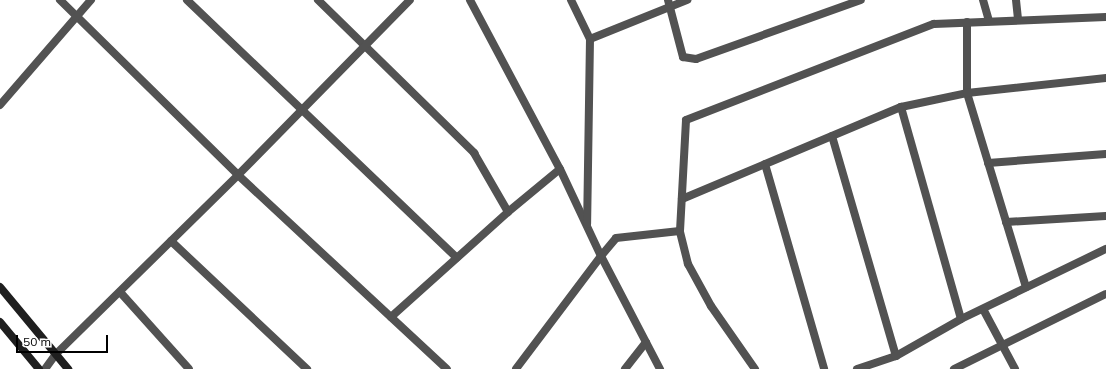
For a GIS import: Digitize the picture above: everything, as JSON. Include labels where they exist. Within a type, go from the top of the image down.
[{"type":"main road","points":[[0,287],[68,369]]},
{"type":"main road","points":[[0,322],[39,369]]},
{"type":"street","points":[[60,0],[238,176],[447,369]]},
{"type":"street","points":[[0,106],[91,0]]},
{"type":"street","points":[[188,0],[457,258]]},
{"type":"street","points":[[318,0],[366,45],[474,153],[508,212]]},
{"type":"street","points":[[45,369],[56,354],[238,176],[410,0]]},
{"type":"street","points":[[470,0],[560,169],[601,256],[660,369]]},
{"type":"street","points":[[571,0],[590,39],[587,227]]},
{"type":"street","points":[[590,39],[670,4],[687,0]]},
{"type":"street","points":[[670,4],[684,57],[696,59],[861,0]]},
{"type":"street","points":[[983,0],[989,21]]},
{"type":"street","points":[[1016,0],[1018,20]]},
{"type":"street","points":[[754,369],[711,306],[688,264],[680,230],[686,120],[934,24],[1106,17]]},
{"type":"street","points":[[967,22],[967,93],[1026,287]]},
{"type":"street","points":[[682,199],[902,107],[967,93],[1106,78]]},
{"type":"street","points":[[902,107],[961,319]]},
{"type":"street","points":[[832,136],[896,356]]},
{"type":"street","points":[[988,163],[1106,154]]},
{"type":"street","points":[[765,164],[824,369]]},
{"type":"street","points":[[391,317],[508,212],[560,169]]},
{"type":"street","points":[[1006,222],[1106,216]]},
{"type":"street","points":[[516,369],[616,238],[680,230]]},
{"type":"street","points":[[171,241],[307,369]]},
{"type":"street","points":[[857,369],[896,356],[961,319],[1106,249]]},
{"type":"street","points":[[120,292],[189,369]]},
{"type":"street","points":[[954,369],[1106,294]]},
{"type":"street","points":[[983,309],[1015,369]]},
{"type":"street","points":[[625,369],[646,342]]},
{"type":"street","points":[[886,359],[886,369]]}]
